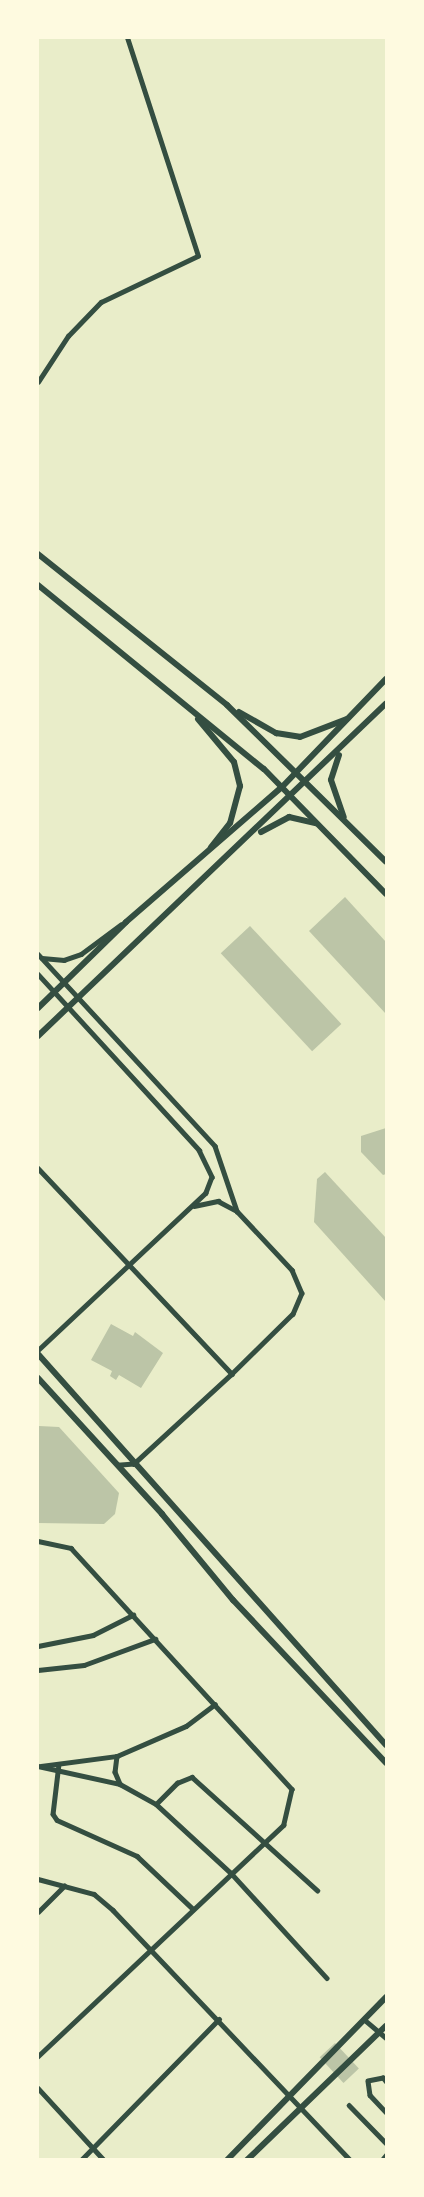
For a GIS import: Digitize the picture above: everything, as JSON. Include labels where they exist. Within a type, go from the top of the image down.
[{"type":"main road","points":[[38,554],[228,705],[298,772],[386,862]]},
{"type":"main road","points":[[38,585],[188,707],[282,787],[386,894]]},
{"type":"main road","points":[[38,1008],[126,922],[198,862],[298,772],[386,679]]},
{"type":"main road","points":[[38,1036],[293,798],[386,704]]},
{"type":"main road","points":[[228,705],[288,736],[313,735],[354,714]]},
{"type":"main road","points":[[188,707],[234,762],[240,786],[230,823],[198,862]]},
{"type":"main road","points":[[347,743],[334,763],[331,780],[334,799],[349,825]]},
{"type":"main road","points":[[247,841],[289,817],[318,824]]},
{"type":"main road","points":[[38,1352],[228,1563],[298,1650],[386,1745]]},
{"type":"main road","points":[[38,1378],[117,1464],[233,1600],[386,1763]]},
{"type":"main road","points":[[228,2160],[366,2021],[386,1997]]},
{"type":"main road","points":[[247,2160],[386,2026]]},
{"type":"street","points":[[38,382],[68,336],[101,302],[198,256],[127,38]]},
{"type":"street","points":[[39,956],[64,960],[81,954],[106,932],[126,922]]},
{"type":"street","points":[[39,956],[216,1146],[237,1211]]},
{"type":"street","points":[[38,974],[210,1164],[211,1184],[190,1208],[38,1352]]},
{"type":"street","points":[[38,1168],[232,1374]]},
{"type":"street","points":[[117,1464],[130,1466],[137,1462],[232,1374],[293,1314],[302,1293],[292,1270],[237,1211],[218,1201],[190,1208]]},
{"type":"street","points":[[38,1542],[71,1548],[292,1789],[284,1825],[150,1949],[38,2057]]},
{"type":"street","points":[[38,1646],[93,1635],[133,1615]]},
{"type":"street","points":[[38,1670],[84,1665],[155,1639]]},
{"type":"street","points":[[38,1766],[117,1756],[186,1726],[215,1704]]},
{"type":"street","points":[[117,1756],[115,1772],[120,1784]]},
{"type":"street","points":[[59,1764],[57,1820],[137,1856],[193,1909]]},
{"type":"street","points":[[38,1766],[120,1784],[156,1804],[231,1873],[327,1978]]},
{"type":"street","points":[[156,1804],[177,1783],[192,1777],[267,1840],[317,1890]]},
{"type":"street","points":[[38,1879],[94,1894],[219,2019],[300,2110],[350,2160]]},
{"type":"street","points":[[38,1912],[64,1886]]},
{"type":"street","points":[[81,2160],[219,2019]]},
{"type":"street","points":[[366,2021],[386,2038]]},
{"type":"street","points":[[386,2082],[383,2078],[368,2081],[370,2095],[386,2112]]},
{"type":"street","points":[[38,2088],[104,2160]]},
{"type":"street","points":[[349,2105],[386,2143]]},
{"type":"street","points":[[382,2160],[386,2155]]},
{"type":"building","points":[[345,897],[386,942],[386,1014],[309,931]]},
{"type":"building","points":[[250,926],[341,1024],[312,1051],[221,953]]},
{"type":"building","points":[[386,1128],[386,1174],[383,1175],[361,1152],[361,1136]]},
{"type":"building","points":[[325,1172],[386,1238],[386,1302],[314,1222],[317,1179]]},
{"type":"building","points":[[111,1324],[133,1336],[135,1332],[163,1353],[141,1388],[119,1375],[116,1380],[110,1376],[112,1371],[91,1360]]},
{"type":"building","points":[[39,1426],[59,1427],[119,1493],[115,1514],[104,1524],[38,1523]]},
{"type":"building","points":[[335,2043],[359,2069],[344,2083],[320,2057]]}]
